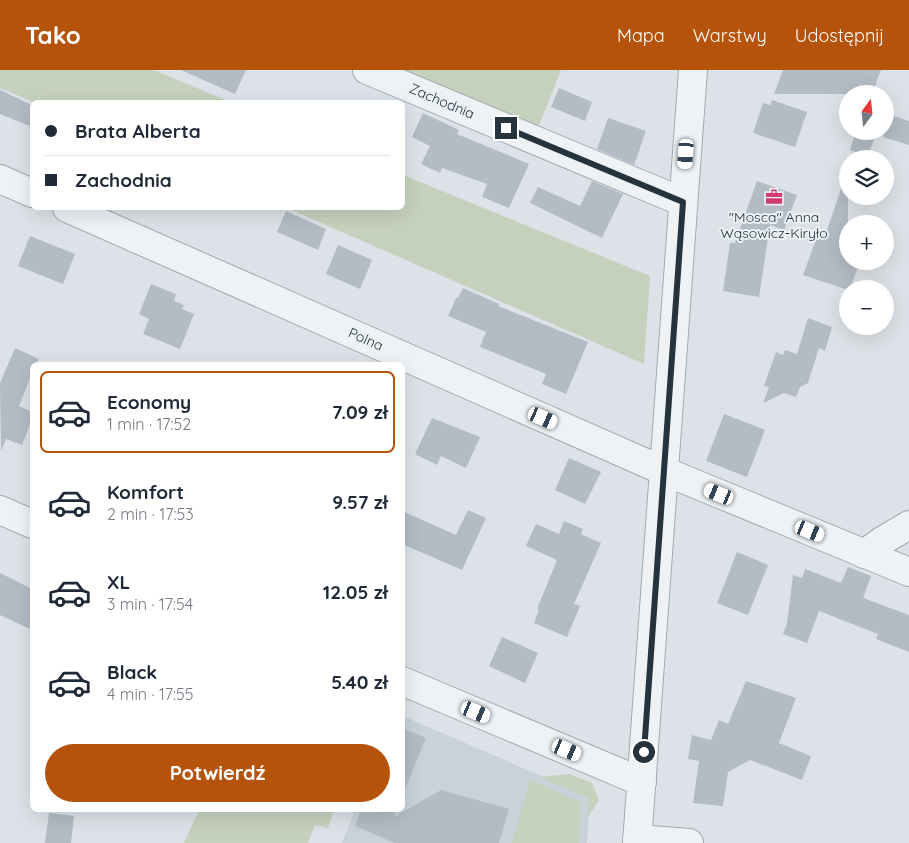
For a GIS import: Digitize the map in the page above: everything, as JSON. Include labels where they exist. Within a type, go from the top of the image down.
[{"type":"street","name":"Zachodnia","points":[[367,70],[683,202]]},
{"type":"street","points":[[690,843],[637,841],[693,70]]},
{"type":"street","points":[[0,179],[30,192]]},
{"type":"street","name":"Polna","points":[[72,210],[664,471],[909,572]]},
{"type":"street","points":[[0,510],[30,523]]},
{"type":"street","points":[[864,554],[909,525]]},
{"type":"street","points":[[405,682],[642,782]]},
{"type":"shaded area","points":[[405,717],[590,797],[587,843],[342,843],[354,812],[405,812]]},
{"type":"green space","points":[[0,70],[154,70],[225,100],[30,101],[0,88]]},
{"type":"green space","points":[[394,70],[561,70],[537,130]]},
{"type":"green space","points":[[405,176],[650,276],[644,364],[292,210],[405,210]]},
{"type":"green space","points":[[569,774],[592,783],[599,800],[587,819],[588,798],[539,777]]},
{"type":"green space","points":[[530,780],[581,802],[579,843],[512,843]]},
{"type":"green space","points":[[198,812],[333,812],[328,828],[315,825],[308,843],[184,843]]},
{"type":"building","points":[[181,70],[246,70],[235,94]]},
{"type":"building","points":[[783,70],[881,70],[875,85],[839,85],[839,94],[774,94]]},
{"type":"building","points":[[559,88],[592,102],[585,121],[551,107]]},
{"type":"building","points":[[0,90],[30,104],[30,126],[0,114]]},
{"type":"building","points":[[772,100],[807,112],[795,147],[753,133],[763,103],[770,105]]},
{"type":"building","points":[[423,113],[459,130],[457,134],[529,164],[509,208],[482,197],[487,184],[442,168],[440,173],[421,164],[430,146],[412,137]]},
{"type":"building","points":[[894,116],[909,121],[909,145],[893,140]]},
{"type":"building","points":[[608,118],[646,131],[634,165],[597,149]]},
{"type":"building","points":[[853,140],[874,140],[870,150],[850,150]]},
{"type":"building","points":[[592,181],[623,194],[602,238],[530,203],[538,187],[580,206]]},
{"type":"building","points":[[757,181],[797,195],[784,230],[770,225],[759,297],[723,291],[730,243],[735,243]]},
{"type":"building","points":[[839,195],[839,205],[848,205],[848,215],[839,215],[839,270],[857,270],[853,280],[839,280],[839,287],[803,275],[817,237],[824,239]]},
{"type":"building","points":[[286,211],[326,229],[318,250],[277,232]]},
{"type":"building","points":[[30,236],[75,254],[63,284],[18,266]]},
{"type":"building","points":[[338,245],[372,260],[360,289],[326,274]]},
{"type":"building","points":[[151,284],[176,294],[174,301],[184,305],[182,309],[194,314],[180,349],[143,334],[149,319],[139,314]]},
{"type":"building","points":[[463,288],[499,304],[498,306],[588,342],[566,394],[542,384],[546,374],[480,347],[486,332],[448,316]]},
{"type":"building","points":[[808,318],[832,327],[825,351],[819,348],[808,383],[800,387],[796,397],[784,393],[763,403],[769,387],[764,386],[776,352],[783,355],[785,350],[797,354]]},
{"type":"building","points":[[15,348],[39,359],[38,362],[30,362],[30,378],[19,406],[30,411],[30,424],[22,445],[6,439],[1,451],[0,383]]},
{"type":"building","points":[[724,414],[765,430],[747,477],[706,461]]},
{"type":"building","points":[[432,418],[480,437],[466,468],[441,456],[437,465],[415,454]]},
{"type":"building","points":[[569,458],[601,472],[585,504],[555,490]]},
{"type":"building","points":[[468,510],[486,518],[462,570],[405,545],[405,512],[456,535]]},
{"type":"building","points":[[564,521],[583,529],[581,534],[601,543],[574,604],[580,606],[567,637],[534,623],[539,610],[537,609],[557,560],[526,546],[536,524],[559,534]]},
{"type":"building","points":[[737,552],[768,565],[748,615],[717,603]]},
{"type":"building","points":[[848,567],[871,576],[863,598],[909,615],[909,652],[876,639],[878,634],[819,611],[807,643],[783,634],[787,623],[793,575],[802,578],[805,569],[841,583]]},
{"type":"building","points":[[0,573],[30,588],[30,629],[0,615]]},
{"type":"building","points":[[502,637],[538,653],[525,683],[489,666]]},
{"type":"building","points":[[746,681],[796,698],[779,743],[811,756],[802,780],[750,760],[728,772],[723,806],[693,803],[699,761],[688,759],[692,735],[711,740],[719,720],[728,724]]},
{"type":"building","points":[[405,729],[426,738],[405,789]]},
{"type":"building","points":[[441,790],[509,809],[499,843],[395,843],[355,826],[360,812],[396,812],[394,817]]},
{"type":"building","points":[[49,813],[74,816],[71,843],[45,843]]},
{"type":"place","name":"\"Mosca\" Anna Wąsowicz-Kiryło","points":[[774,197]]},
{"type":"route","points":[[506,128],[683,202],[644,752]]}]
